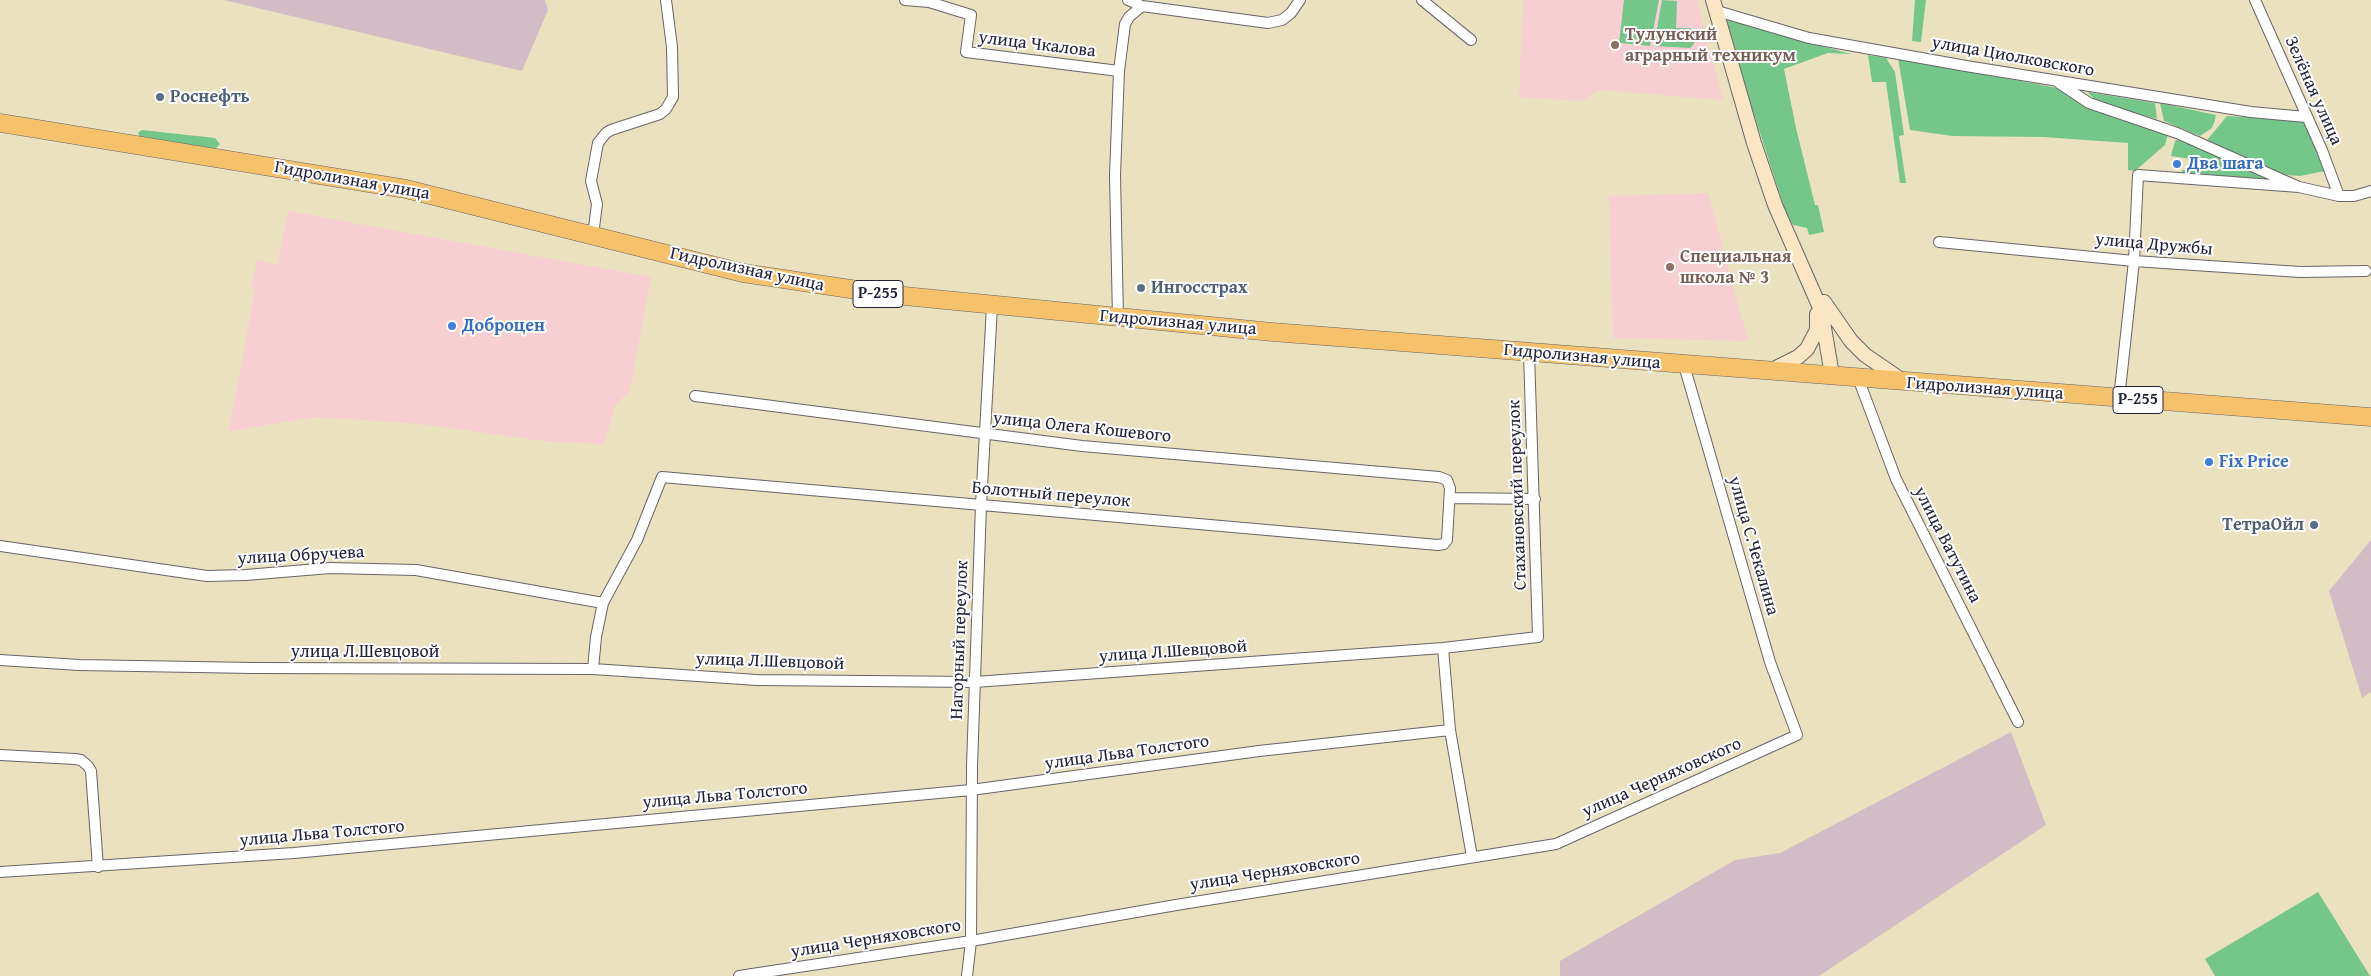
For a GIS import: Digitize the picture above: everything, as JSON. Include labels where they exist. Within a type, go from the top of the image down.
[{"type":"highway","name":"Гидролизная улица","points":[[0,123],[406,189],[761,277],[884,294],[1118,318],[1684,365],[2371,418]]},
{"type":"street","points":[[593,235],[598,204],[591,181],[598,142],[611,130],[660,114],[666,110],[673,97],[672,47],[666,0]]},
{"type":"street","name":"улица Чкалова","points":[[905,0],[929,2],[971,15],[966,52],[1119,71]]},
{"type":"street","points":[[1128,0],[1142,6],[1258,23],[1282,20],[1291,13],[1300,0]]},
{"type":"street","points":[[1422,0],[1471,40]]},
{"type":"street","name":"Зелёная улица","points":[[2255,0],[2339,196]]},
{"type":"street","name":"улица Чкалова","points":[[1118,318],[1115,175],[1119,71],[1126,24],[1129,17],[1142,6]]},
{"type":"street","points":[[1715,6],[1754,143],[1775,205],[1824,320],[1832,375]]},
{"type":"street","name":"улица Циолковского","points":[[1715,6],[1809,38],[2056,81],[2251,112],[2306,117]]},
{"type":"street","points":[[2056,81],[2089,103],[2177,133],[2298,187]]},
{"type":"street","points":[[2119,399],[2134,260],[2138,176],[2298,187],[2339,196],[2354,196],[2371,191]]},
{"type":"street","name":"улица Дружбы","points":[[1940,242],[2134,260],[2300,272],[2366,271]]},
{"type":"street","points":[[1806,274],[1851,341],[1872,360],[1906,382]]},
{"type":"street","points":[[1770,371],[1798,357],[1813,341],[1817,322],[1815,296]]},
{"type":"street","name":"Нагорный переулок","points":[[968,976],[971,941],[971,790],[992,306]]},
{"type":"street","name":"Стахановский переулок","points":[[1529,352],[1538,637]]},
{"type":"street","name":"улица С.Чекалина","points":[[1684,365],[1770,662],[1797,735]]},
{"type":"street","name":"улица Ватутина","points":[[1858,378],[1896,479],[2018,722]]},
{"type":"street","name":"улица Олега Кошевого","points":[[695,396],[1082,446],[1439,477],[1447,480],[1450,498]]},
{"type":"street","name":"Болотный переулок","points":[[603,603],[637,540],[662,477],[1438,545],[1444,544],[1447,540],[1450,498]]},
{"type":"street","points":[[1450,498],[1535,500]]},
{"type":"street","name":"улица Обручева","points":[[0,546],[206,576],[246,575],[330,568],[416,570],[603,603]]},
{"type":"street","points":[[593,669],[596,637],[603,603]]},
{"type":"street","name":"улица Л.Шевцовой","points":[[0,660],[79,665],[244,668],[593,669],[757,680],[975,682],[1443,648],[1538,637]]},
{"type":"street","points":[[1443,648],[1450,730],[1472,857]]},
{"type":"street","name":"улица Льва Толстого","points":[[0,872],[304,852],[971,790],[1259,751],[1450,730]]},
{"type":"street","name":"улица Черняховского","points":[[739,976],[971,941],[1176,905],[1556,844],[1797,735]]},
{"type":"street","points":[[0,755],[74,759],[81,760],[88,766],[91,771],[98,867]]},
{"type":"shaded area","points":[[224,0],[545,0],[548,10],[522,71]]},
{"type":"shaded area","name":"Тулунский аграрный техникум","points":[[1523,0],[1697,0],[1723,100],[1600,90],[1581,101],[1519,97]]},
{"type":"shaded area","name":"Специальная школа № 3","points":[[1708,193],[1748,341],[1613,338],[1609,196]]},
{"type":"shaded area","points":[[288,211],[651,277],[630,391],[616,404],[604,444],[542,441],[422,424],[316,417],[229,431],[255,290],[251,289],[257,260],[278,265]]},
{"type":"shaded area","points":[[2371,540],[2371,692],[2362,698],[2329,591]]},
{"type":"shaded area","points":[[2011,732],[2046,825],[1819,976],[1560,976],[1560,961],[1735,860],[1780,853]]},
{"type":"green space","points":[[1624,0],[1659,0],[1650,46],[1619,43]]},
{"type":"green space","points":[[1662,0],[1677,1],[1676,28],[1691,28],[1695,42],[1690,48],[1654,46]]},
{"type":"green space","points":[[1915,0],[1926,0],[1921,42],[1912,41]]},
{"type":"green space","points":[[1727,20],[1851,54],[1828,53],[1784,69],[1796,128],[1815,205],[1818,205],[1824,232],[1809,235],[1807,228],[1793,225],[1785,210],[1750,102]]},
{"type":"green space","points":[[1868,55],[1886,58],[1895,72],[1904,135],[1899,136],[1906,183],[1900,183],[1886,82],[1872,82]]},
{"type":"green space","points":[[1898,58],[2063,89],[2168,134],[2165,145],[2135,171],[2128,170],[2128,143],[2043,137],[1952,136],[1910,130]]},
{"type":"green space","points":[[2087,92],[2155,103],[2157,119],[2099,103]]},
{"type":"green space","points":[[2160,103],[2216,115],[2212,128],[2200,136],[2164,121]]},
{"type":"green space","points":[[2227,116],[2304,121],[2325,171],[2300,176],[2287,175],[2260,167],[2207,140]]},
{"type":"green space","points":[[142,130],[215,138],[220,144],[214,150],[140,138],[138,133]]},
{"type":"green space","points":[[2179,139],[2269,180],[2181,176],[2182,170],[2189,171],[2190,159],[2171,156],[2175,141]]},
{"type":"green space","points":[[2318,892],[2370,976],[2215,976],[2205,959]]},
{"type":"place","name":"Тулунский аграрный техникум","points":[[1615,45]]},
{"type":"place","name":"Роснефть","points":[[160,97]]},
{"type":"place","name":"Два шага","points":[[2177,164]]},
{"type":"place","name":"Специальная школа № 3","points":[[1670,267]]},
{"type":"place","name":"Ингосстрах","points":[[1141,288]]},
{"type":"place","name":"Доброцен","points":[[452,326]]},
{"type":"place","name":"Fix Price","points":[[2209,462]]},
{"type":"place","name":"ТетраОйл","points":[[2314,525]]}]
